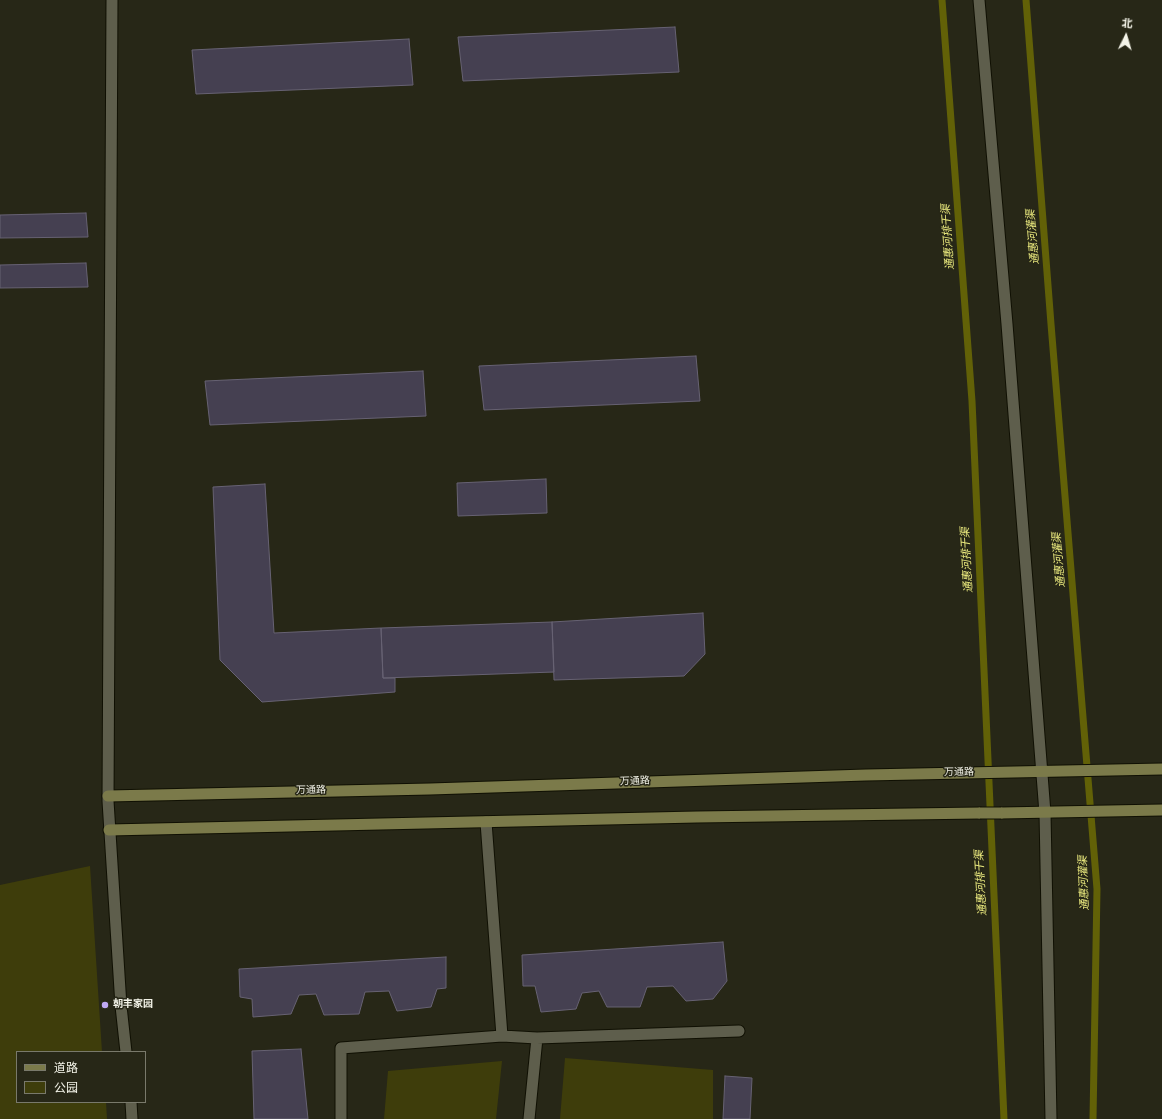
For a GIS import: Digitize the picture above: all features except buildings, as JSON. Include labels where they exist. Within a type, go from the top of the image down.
[{"type":"main road","name":"万通路","points":[[108,796],[430,789],[858,775],[1162,769]]},
{"type":"main road","points":[[109,830],[1162,810]]},
{"type":"street","points":[[112,0],[108,796],[121,1006],[126,1051]]},
{"type":"street","points":[[979,0],[1008,324],[1045,813],[1051,1119]]},
{"type":"street","points":[[486,822],[502,1036]]},
{"type":"street","points":[[341,1119],[341,1048],[502,1036],[538,1038],[739,1031]]},
{"type":"street","points":[[529,1119],[538,1038]]},
{"type":"street","points":[[131,1103],[132,1119]]},
{"type":"green space","points":[[90,866],[102,1051],[16,1051],[16,1103],[106,1103],[107,1119],[0,1119],[0,885]]},
{"type":"green space","points":[[565,1058],[713,1070],[713,1119],[560,1119]]},
{"type":"green space","points":[[502,1061],[496,1119],[384,1119],[388,1071]]},
{"type":"waterway","name":"通惠河排干渠","points":[[942,0],[972,401],[1004,1119]]},
{"type":"waterway","name":"通惠河灌渠","points":[[1026,0],[1097,889],[1093,1119]]},
{"type":"place","name":"朝丰家园","points":[[105,1005]]}]
